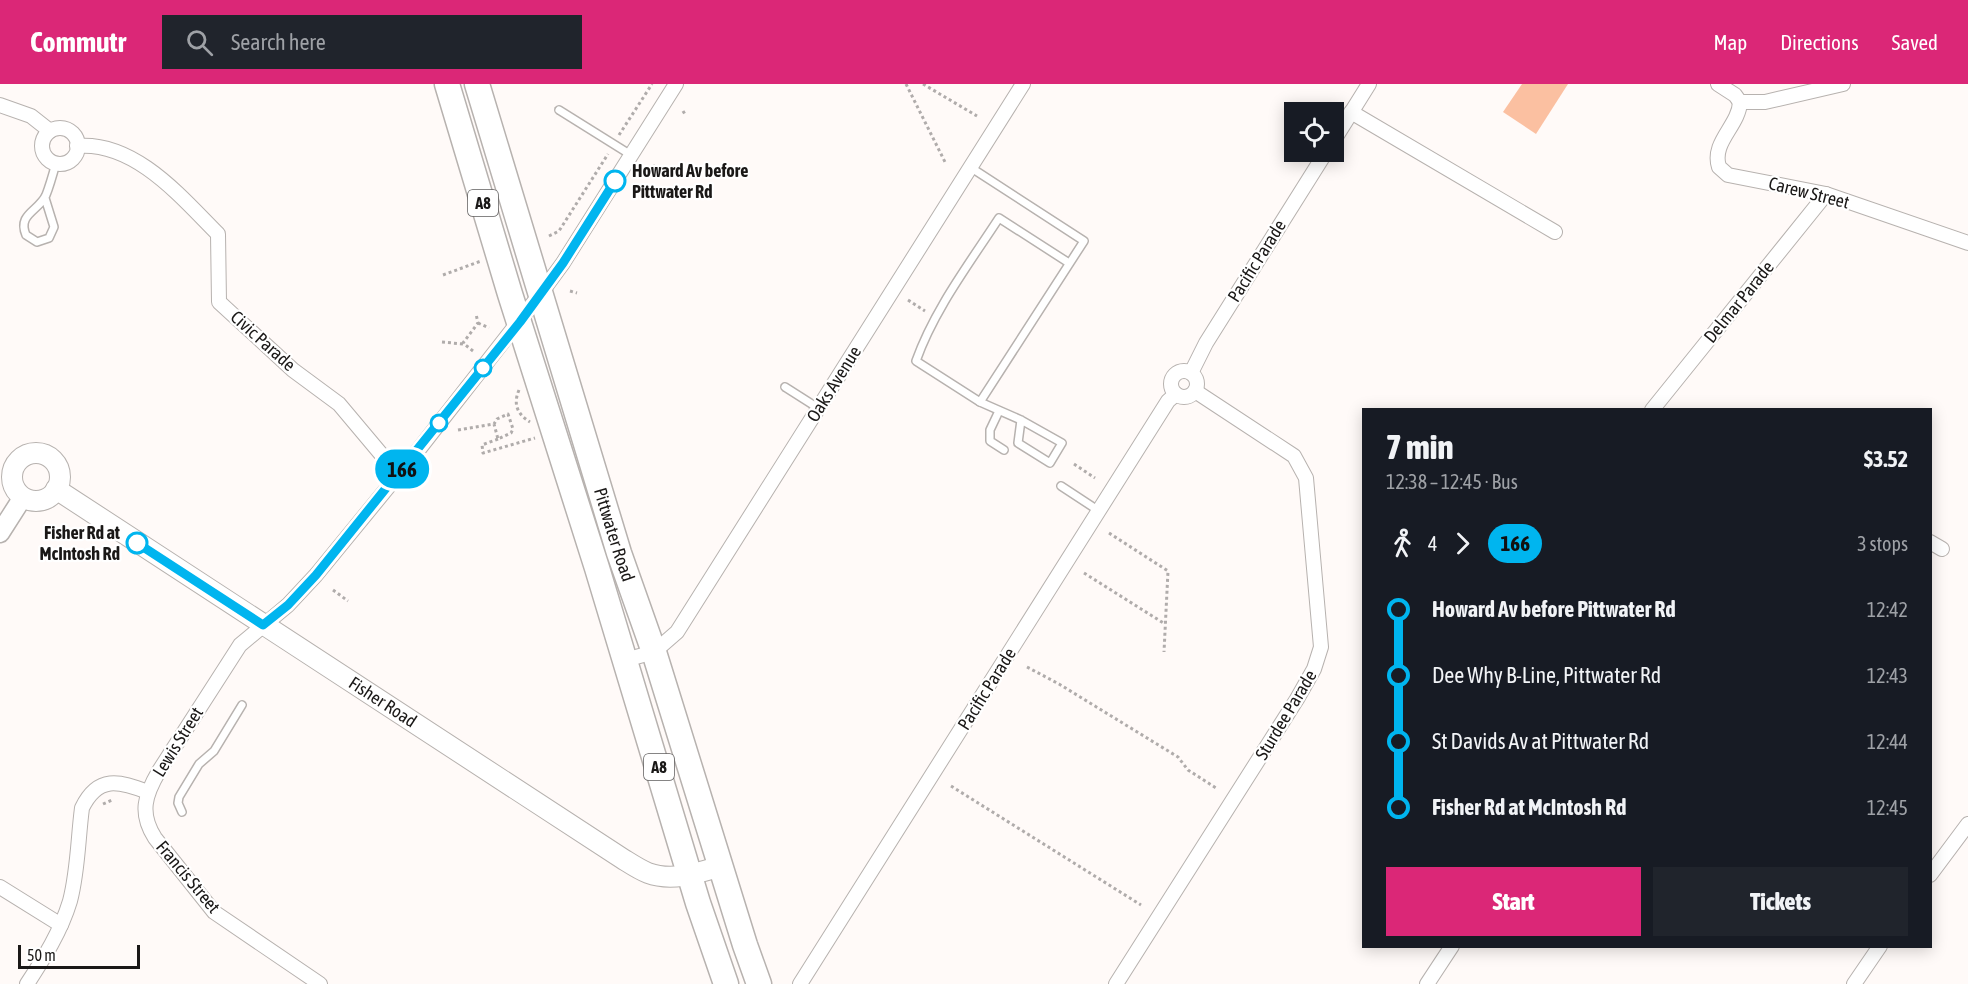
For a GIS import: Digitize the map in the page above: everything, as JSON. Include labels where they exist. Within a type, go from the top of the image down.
[{"type":"highway","name":"Pittwater Road","points":[[447,84],[690,875],[726,984]]},
{"type":"highway","name":"Pittwater Road","points":[[477,84],[619,553],[654,652],[759,984]]},
{"type":"main road","points":[[34,453],[49,456],[54,461],[60,475],[56,489],[45,499],[30,500],[23,497],[18,492],[12,478],[8,459],[34,453]]},
{"type":"main road","name":"Fisher Road","points":[[56,489],[647,873],[690,875],[721,866]]},
{"type":"street","name":"Lewis Street","points":[[27,984],[61,925],[73,886],[82,808],[86,798],[100,785],[112,782],[148,792],[159,771],[240,645],[288,605],[316,575],[520,322],[563,263],[676,84]]},
{"type":"street","name":"Oaks Avenue","points":[[625,660],[654,652],[677,632],[1023,84]]},
{"type":"street","points":[[1344,124],[1369,84]]},
{"type":"street","points":[[1718,84],[1735,95],[1740,102],[1765,102],[1843,84]]},
{"type":"street","name":"Carew Street","points":[[1740,102],[1739,112],[1717,153],[1717,161],[1722,172],[1735,178],[1826,194],[1968,243]]},
{"type":"street","points":[[0,105],[31,116],[50,132]]},
{"type":"street","points":[[1351,112],[1555,232]]},
{"type":"street","points":[[55,129],[65,129],[74,136],[78,146],[71,160],[61,164],[47,158],[43,149],[44,139],[50,132],[55,129]]},
{"type":"street","name":"Civic Parade","points":[[78,146],[91,145],[122,154],[137,162],[173,190],[218,234],[219,302],[293,370],[339,404],[381,454],[401,470]]},
{"type":"street","name":"Pacific Parade","points":[[1191,373],[1206,343],[1320,162]]},
{"type":"street","name":"Delmar Parade","points":[[1654,408],[1826,194]]},
{"type":"street","points":[[1179,373],[1191,373],[1197,383],[1195,391],[1188,397],[1176,394],[1172,387],[1173,379],[1179,373]]},
{"type":"street","name":"Sturdee Parade","points":[[1116,984],[1302,692],[1314,669],[1321,647],[1306,478],[1294,456],[1195,391]]},
{"type":"street","name":"Pacific Parade","points":[[800,984],[1168,401],[1176,394]]},
{"type":"street","points":[[0,533],[23,497]]},
{"type":"street","name":"Francis Street","points":[[148,792],[144,813],[147,825],[214,912],[320,984]]},
{"type":"street","points":[[1932,872],[1968,824]]},
{"type":"street","points":[[0,887],[61,925]]},
{"type":"street","points":[[1427,984],[1451,948]]},
{"type":"street","points":[[1854,984],[1879,948]]},
{"type":"lane","points":[[559,110],[631,155]]},
{"type":"lane","points":[[45,198],[54,227],[49,238],[37,242],[26,235],[23,222],[26,216],[45,198],[56,163]]},
{"type":"lane","points":[[970,167],[1084,241],[980,402]]},
{"type":"lane","points":[[1021,420],[1018,443],[1050,463],[1062,443],[1021,420],[980,402],[916,361],[925,336],[964,270],[999,218],[1070,263]]},
{"type":"lane","points":[[785,387],[819,408]]},
{"type":"lane","points":[[999,411],[990,430],[990,441],[1004,450]]},
{"type":"lane","points":[[1061,486],[1099,511]]},
{"type":"lane","points":[[182,812],[178,803],[180,797],[199,764],[214,751],[242,705]]},
{"type":"path","points":[[615,143],[652,84]]},
{"type":"path","points":[[906,84],[946,164]]},
{"type":"path","points":[[923,84],[977,116]]},
{"type":"path","points":[[683,111],[686,116]]},
{"type":"path","points":[[549,236],[559,231],[608,153]]},
{"type":"path","points":[[648,168],[655,166]]},
{"type":"path","points":[[443,275],[483,260]]},
{"type":"path","points":[[570,291],[577,293]]},
{"type":"path","points":[[908,300],[925,311]]},
{"type":"path","points":[[463,344],[478,323],[476,314]]},
{"type":"path","points":[[478,323],[489,328]]},
{"type":"path","points":[[442,342],[463,344],[473,351]]},
{"type":"path","points":[[519,388],[515,402],[518,410],[523,418],[536,426]]},
{"type":"path","points":[[498,439],[494,424],[497,419],[518,410]]},
{"type":"path","points":[[507,414],[513,429],[511,433],[482,445],[483,453],[540,436]]},
{"type":"path","points":[[458,430],[494,424]]},
{"type":"path","points":[[1074,464],[1095,478]]},
{"type":"path","points":[[1109,533],[1168,571],[1164,652]]},
{"type":"path","points":[[1084,573],[1165,624]]},
{"type":"path","points":[[333,590],[348,601]]},
{"type":"path","points":[[1027,667],[1178,757],[1188,770],[1216,788]]},
{"type":"path","points":[[951,786],[1141,906]]},
{"type":"shaded area","points":[[1522,84],[1568,84],[1536,134],[1503,112]]},
{"type":"bus line","name":"166","points":[[137,543],[263,625],[288,605],[316,575],[520,322],[563,263],[615,181]]},
{"type":"place","name":"Howard Av before Pittwater Rd","points":[[615,181]]},
{"type":"place","name":"Fisher Rd at McIntosh Rd","points":[[137,543]]}]
